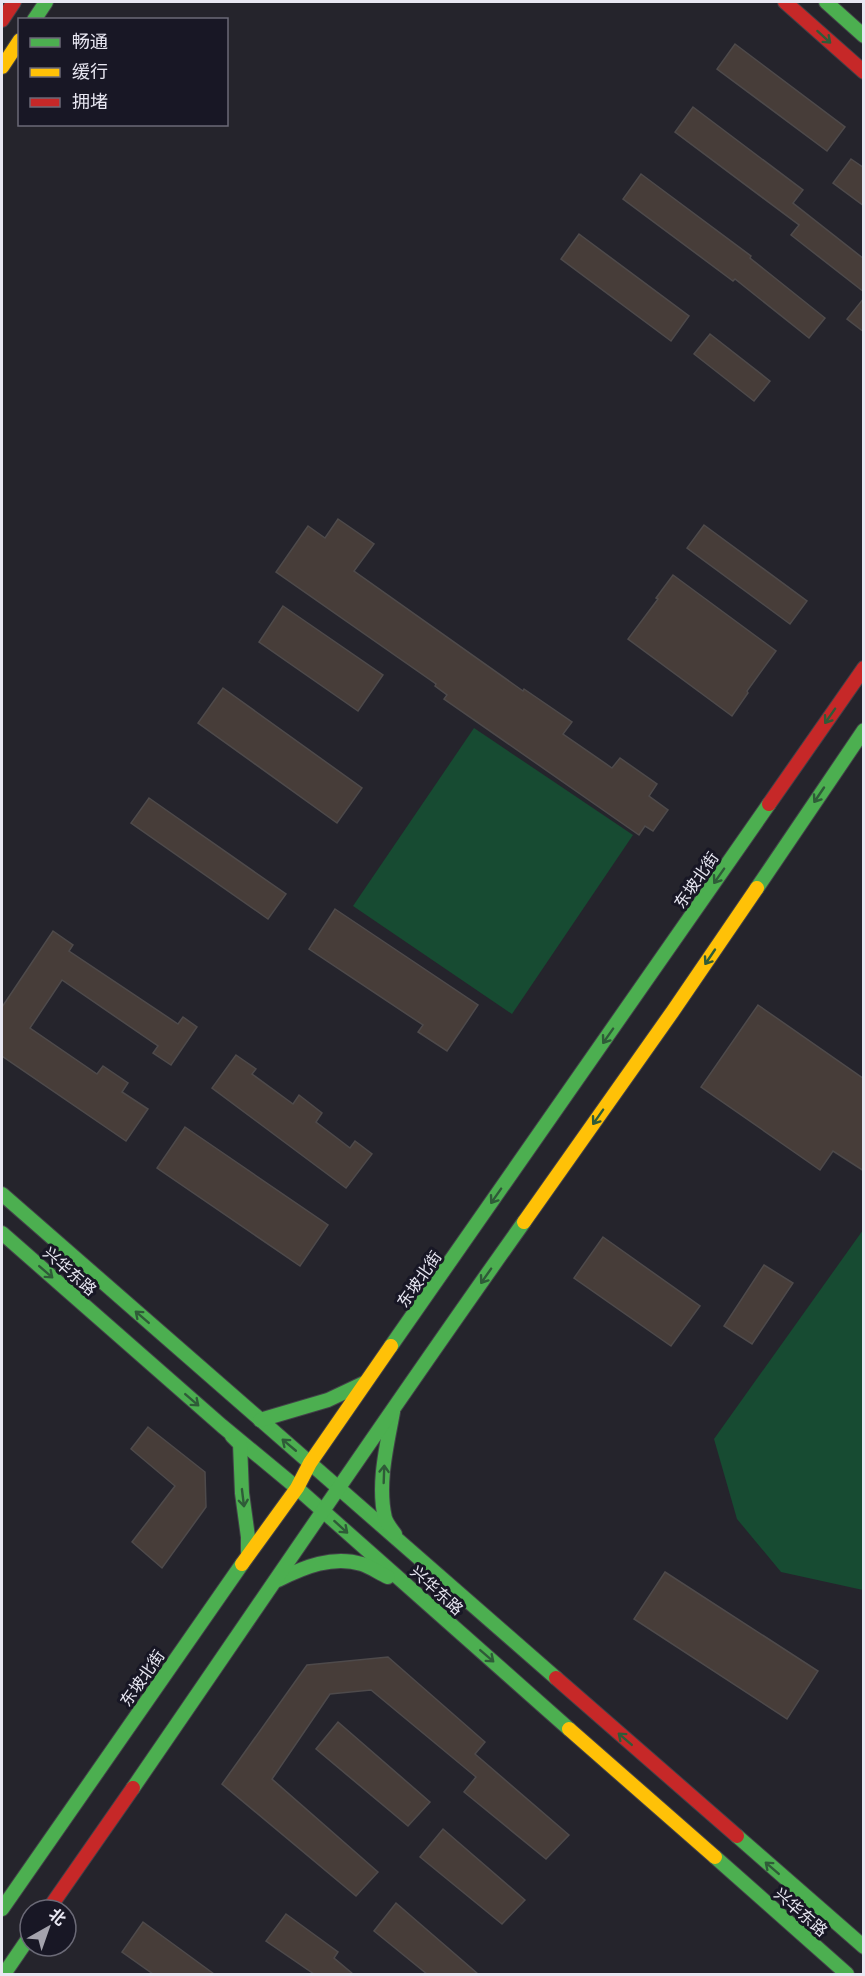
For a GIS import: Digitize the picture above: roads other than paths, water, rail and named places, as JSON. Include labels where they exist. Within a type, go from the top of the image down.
[{"type":"main road","points":[[2,20],[14,2]]},
{"type":"main road","points":[[35,18],[46,2]]},
{"type":"main road","points":[[785,2],[864,72]]},
{"type":"main road","points":[[825,2],[864,36]]},
{"type":"main road","points":[[2,67],[18,43]]},
{"type":"main road","name":"东坡北街","points":[[2,1910],[297,1488],[310,1463],[864,668]]},
{"type":"main road","points":[[56,1898],[276,1581],[394,1405],[673,1011],[864,730]]},
{"type":"main road","points":[[2,1194],[864,1947]]},
{"type":"main road","name":"兴华东路","points":[[2,1233],[222,1426],[297,1488],[847,1974]]},
{"type":"main road","points":[[260,1420],[328,1400],[368,1381]]},
{"type":"main road","points":[[394,1405],[385,1458],[385,1519],[405,1547]]},
{"type":"main road","points":[[222,1426],[240,1444],[248,1555]]},
{"type":"main road","points":[[276,1581],[301,1568],[327,1561],[362,1564],[408,1587]]},
{"type":"main road","points":[[4,1974],[18,1954]]}]
